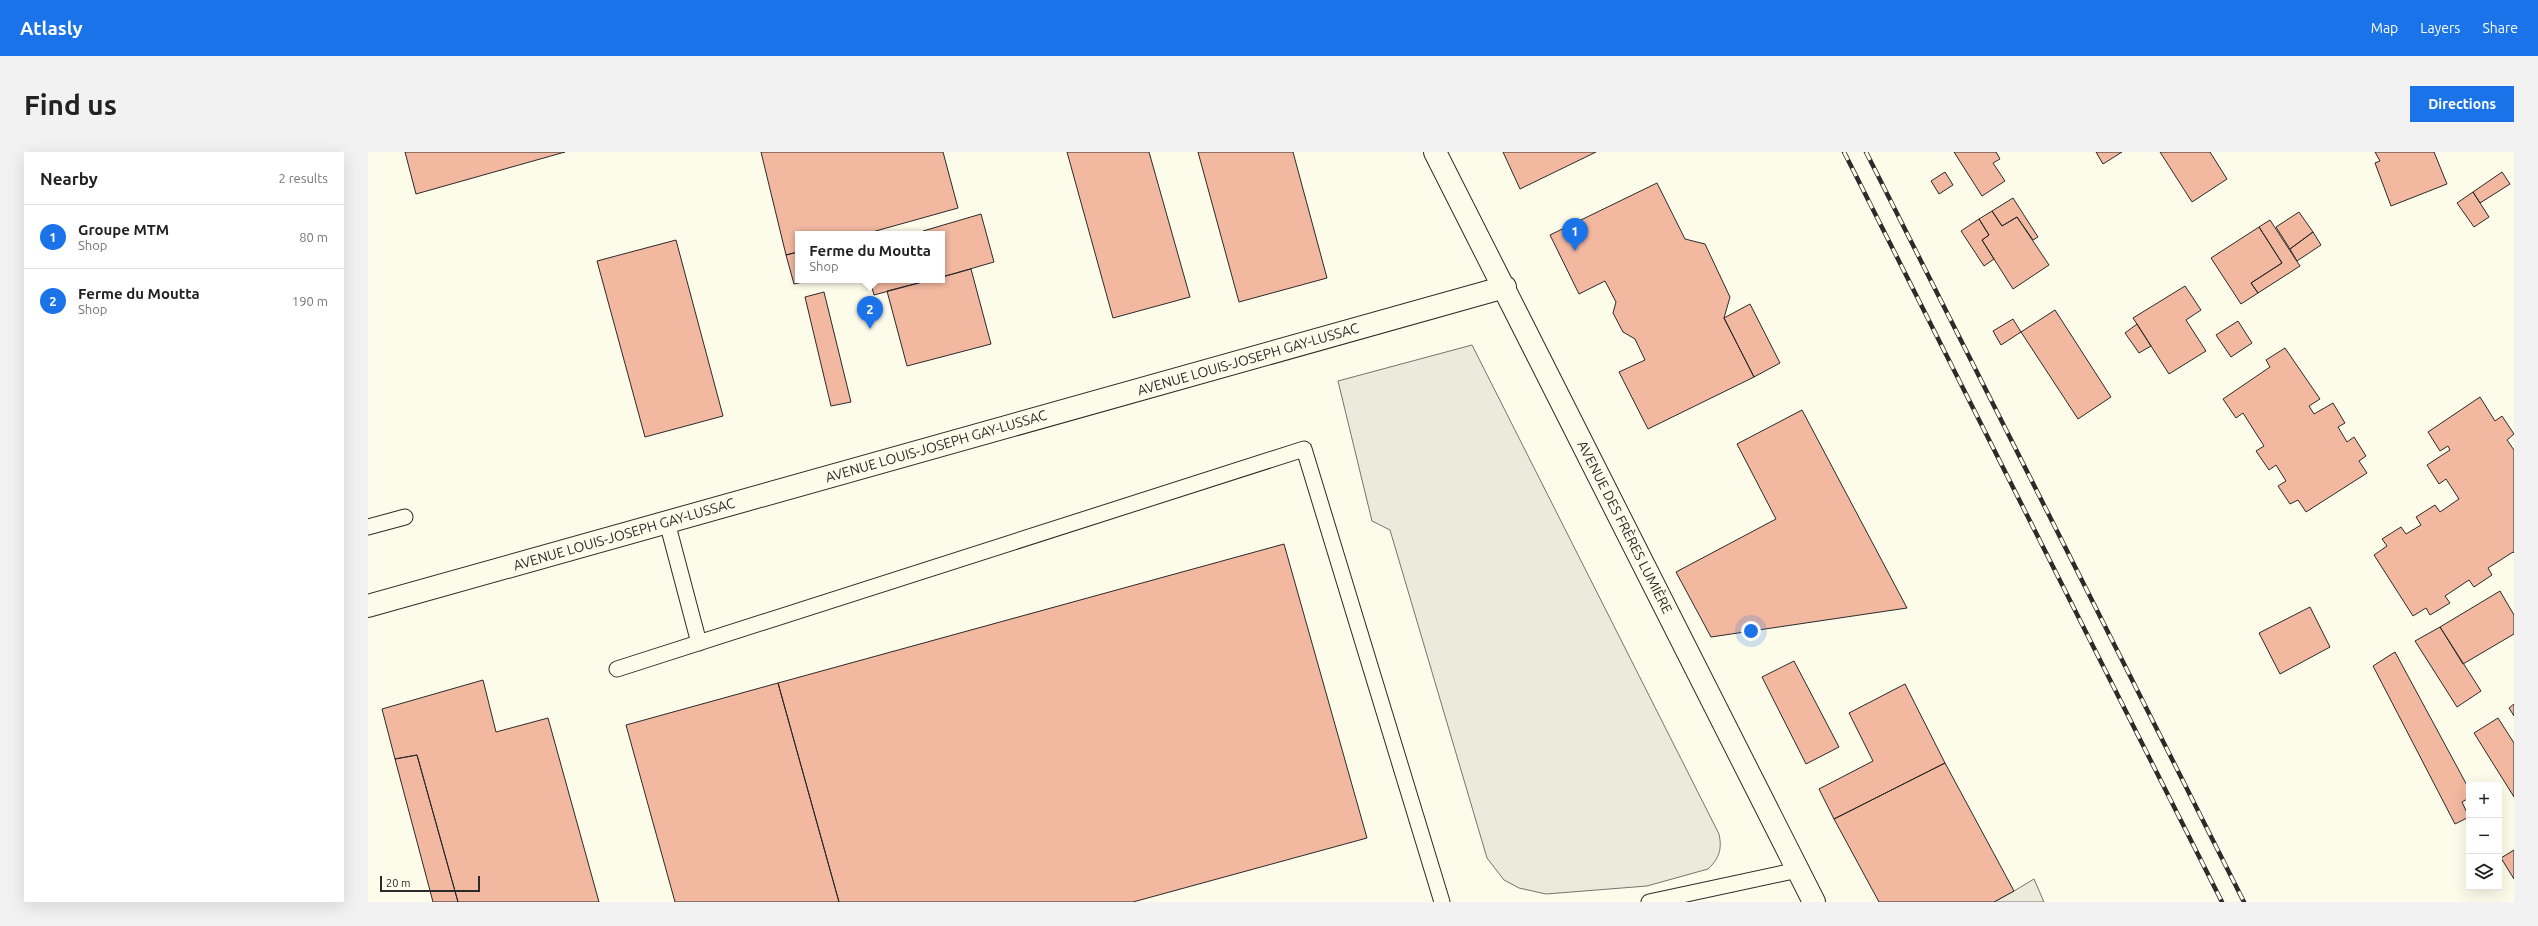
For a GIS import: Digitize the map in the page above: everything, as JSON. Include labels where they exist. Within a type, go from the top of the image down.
[{"type":"street","name":"AVENUE DES FRÈRES LUMIÈRE","points":[[1435,152],[1505,287],[1814,902]]},
{"type":"street","name":"AVENUE LOUIS-JOSEPH GAY-LUSSAC","points":[[368,606],[1505,287]]},
{"type":"lane","points":[[617,669],[1304,448],[1442,902]]},
{"type":"lane","points":[[368,527],[405,517]]},
{"type":"lane","points":[[667,522],[699,643]]},
{"type":"lane","points":[[1649,902],[1798,870]]},
{"type":"shaded area","points":[[1472,345],[1719,834],[1720,848],[1718,857],[1708,869],[1647,886],[1546,894],[1519,888],[1504,880],[1487,858],[1390,530],[1372,521],[1338,381]]},
{"type":"shaded area","points":[[2034,879],[2044,902],[1994,902],[2014,891]]},
{"type":"building","points":[[405,152],[565,152],[416,194]]},
{"type":"building","points":[[761,152],[943,152],[958,208],[876,231],[795,231],[795,253],[786,255]]},
{"type":"building","points":[[1067,152],[1149,152],[1190,297],[1113,318]]},
{"type":"building","points":[[1198,152],[1293,152],[1327,278],[1239,302]]},
{"type":"building","points":[[1503,152],[1596,152],[1520,189]]},
{"type":"building","points":[[1954,152],[1996,152],[2000,159],[1993,163],[2005,181],[1982,196]]},
{"type":"building","points":[[2096,152],[2122,152],[2103,164]]},
{"type":"building","points":[[2160,152],[2210,152],[2227,179],[2192,202]]},
{"type":"building","points":[[2375,152],[2434,152],[2447,184],[2391,206],[2375,163],[2380,161]]},
{"type":"building","points":[[1945,172],[1953,185],[1939,194],[1931,181]]},
{"type":"building","points":[[2502,172],[2510,184],[2480,203],[2473,192]]},
{"type":"building","points":[[1657,183],[1685,239],[1705,244],[1730,297],[1724,318],[1754,377],[1648,429],[1619,372],[1645,360],[1635,339],[1623,332],[1613,313],[1616,302],[1605,281],[1579,294],[1550,235]]},
{"type":"building","points":[[2473,192],[2489,217],[2474,227],[2457,203]]},
{"type":"building","points":[[2013,198],[2038,237],[2033,240],[2017,217],[2002,226],[1992,211]]},
{"type":"building","points":[[1992,211],[2002,226],[2017,217],[2049,265],[2013,289],[1982,240],[1989,235],[1979,219]]},
{"type":"building","points":[[2299,212],[2313,232],[2290,249],[2276,227]]},
{"type":"building","points":[[981,214],[994,262],[945,276],[945,231],[923,231]]},
{"type":"building","points":[[1979,219],[1989,235],[1982,240],[1994,259],[1984,266],[1961,231]]},
{"type":"building","points":[[2270,220],[2300,266],[2258,293],[2251,283],[2282,263],[2259,227]]},
{"type":"building","points":[[2259,227],[2282,263],[2251,283],[2258,293],[2241,304],[2211,258]]},
{"type":"building","points":[[2313,232],[2321,245],[2297,261],[2290,249]]},
{"type":"building","points":[[676,240],[723,416],[645,437],[597,261]]},
{"type":"building","points":[[795,253],[795,283],[798,283],[794,284],[786,255]]},
{"type":"building","points":[[971,269],[991,344],[907,366],[887,291],[918,283],[945,283],[945,276]]},
{"type":"building","points":[[871,283],[919,283],[874,295]]},
{"type":"building","points":[[2185,286],[2201,310],[2186,320],[2206,351],[2169,374],[2133,318]]},
{"type":"building","points":[[824,292],[851,402],[831,406],[805,297]]},
{"type":"building","points":[[1750,304],[1780,363],[1754,377],[1724,318]]},
{"type":"building","points":[[2055,310],[2111,397],[2078,419],[2021,332]]},
{"type":"building","points":[[2013,319],[2021,332],[2001,345],[1993,331]]},
{"type":"building","points":[[2238,321],[2252,343],[2231,357],[2216,335]]},
{"type":"building","points":[[2137,324],[2151,346],[2139,353],[2125,333]]},
{"type":"building","points":[[2285,348],[2320,399],[2309,406],[2314,414],[2333,403],[2345,423],[2338,427],[2347,442],[2354,437],[2366,456],[2359,461],[2367,473],[2306,512],[2298,500],[2290,504],[2278,486],[2286,481],[2276,465],[2269,470],[2256,451],[2264,446],[2243,413],[2236,418],[2223,399],[2270,367],[2266,360]]},
{"type":"building","points":[[2480,397],[2495,421],[2502,416],[2514,434],[2507,440],[2514,450],[2514,553],[2513,552],[2488,568],[2492,575],[2474,587],[2469,580],[2445,596],[2450,603],[2430,615],[2426,608],[2413,616],[2374,555],[2387,546],[2382,539],[2401,527],[2406,534],[2421,525],[2416,517],[2435,505],[2440,512],[2459,499],[2446,479],[2439,484],[2427,465],[2450,450],[2448,446],[2440,451],[2428,432]]},
{"type":"building","points":[[1802,410],[1907,608],[1711,637],[1676,572],[1776,519],[1737,444]]},
{"type":"building","points":[[1284,544],[1367,838],[1133,902],[839,902],[778,683]]},
{"type":"building","points":[[2500,591],[2514,615],[2514,634],[2463,664],[2440,627]]},
{"type":"building","points":[[2310,607],[2330,647],[2280,674],[2259,633]]},
{"type":"building","points":[[2440,627],[2481,691],[2457,707],[2415,641]]},
{"type":"building","points":[[2395,652],[2466,783],[2466,800],[2462,802],[2466,811],[2466,818],[2455,824],[2373,666]]},
{"type":"building","points":[[1794,661],[1839,747],[1806,764],[1762,677]]},
{"type":"building","points":[[483,680],[496,732],[548,718],[599,902],[458,902],[417,755],[395,759],[382,709]]},
{"type":"building","points":[[778,683],[839,902],[675,902],[626,725]]},
{"type":"building","points":[[1905,684],[1945,763],[1834,819],[1819,789],[1873,761],[1849,713]]},
{"type":"building","points":[[2514,704],[2514,716],[2509,708]]},
{"type":"building","points":[[2498,718],[2514,743],[2514,797],[2474,733]]},
{"type":"building","points":[[417,755],[458,902],[433,902],[395,759]]},
{"type":"building","points":[[1945,763],[2014,891],[1994,902],[1879,902],[1834,819]]},
{"type":"building","points":[[2514,850],[2514,879],[2502,860],[2502,857]]},
{"type":"railway","points":[[1844,152],[2222,902]]},
{"type":"railway","points":[[1866,152],[2244,902]]},
{"type":"place","name":"Groupe MTM","points":[[1575,251]]},
{"type":"place","name":"Ferme du Moutta","points":[[870,329]]}]
